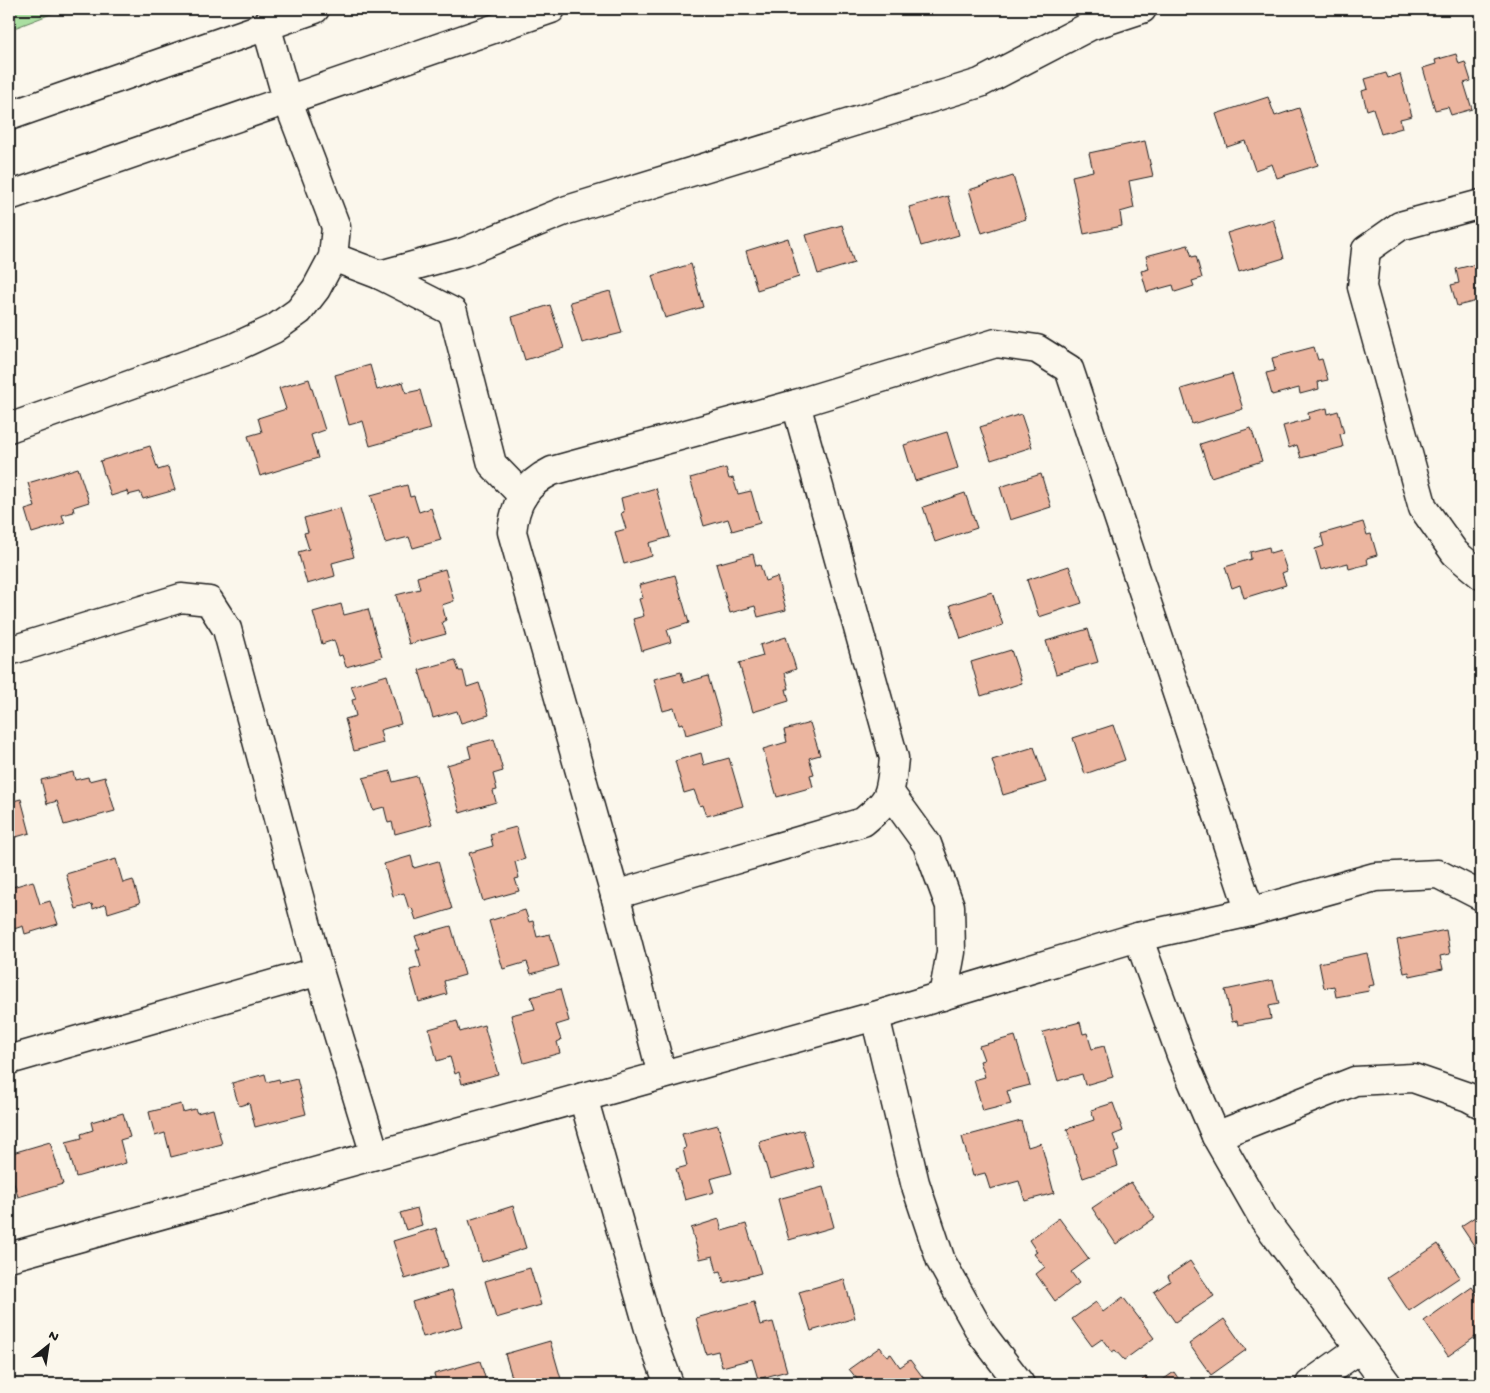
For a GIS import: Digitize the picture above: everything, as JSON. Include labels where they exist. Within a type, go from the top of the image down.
[{"type":"main road","points":[[9,116],[316,9]]},
{"type":"main road","points":[[9,196],[551,9]]},
{"type":"main road","points":[[380,275],[464,252],[567,210],[980,83],[1090,26],[1142,9]]},
{"type":"main road","points":[[9,428],[233,348],[274,328],[298,311],[316,289],[333,257],[336,227],[287,99],[266,25]]},
{"type":"main road","points":[[1481,204],[1400,226],[1372,245],[1366,250],[1362,287],[1423,508],[1456,553],[1481,575]]},
{"type":"main road","points":[[333,257],[380,275],[453,312],[492,464],[523,496]]},
{"type":"main road","points":[[662,1075],[615,895],[512,532],[514,512],[536,479],[552,471],[796,404],[996,343],[1038,349],[1069,369],[1250,912]]},
{"type":"main road","points":[[615,895],[863,822],[878,809],[890,793],[894,758],[796,404]]},
{"type":"main road","points":[[9,651],[181,598],[209,601],[227,629],[319,971],[375,1155]]},
{"type":"main road","points":[[890,793],[927,844],[950,906],[951,952],[943,996]]},
{"type":"main road","points":[[9,1257],[875,1016],[1138,937],[1250,912],[1375,877],[1438,874],[1481,896]]},
{"type":"main road","points":[[1138,937],[1181,1055],[1216,1136],[1263,1218],[1387,1384]]},
{"type":"main road","points":[[9,1060],[319,971]]},
{"type":"main road","points":[[875,1016],[916,1183],[941,1261],[981,1333],[1020,1384]]},
{"type":"main road","points":[[1216,1136],[1355,1081],[1413,1078],[1468,1097],[1481,1104]]},
{"type":"main road","points":[[584,1097],[651,1336],[669,1384]]},
{"type":"main road","points":[[1310,1384],[1359,1349]]},
{"type":"green space","points":[[9,9],[64,9],[9,30]]},
{"type":"building","points":[[1456,54],[1459,64],[1465,62],[1471,81],[1464,83],[1472,109],[1451,115],[1448,107],[1435,110],[1423,68],[1436,64],[1435,60]]},
{"type":"building","points":[[1386,73],[1388,78],[1400,74],[1412,116],[1400,119],[1402,128],[1381,134],[1373,108],[1367,110],[1362,91],[1368,89],[1365,79]]},
{"type":"building","points":[[1268,97],[1275,116],[1299,108],[1318,165],[1277,178],[1272,164],[1255,170],[1245,141],[1227,147],[1216,114]]},
{"type":"building","points":[[1145,141],[1153,176],[1129,181],[1134,208],[1120,212],[1122,226],[1084,234],[1072,176],[1093,171],[1089,153]]},
{"type":"building","points":[[1013,176],[1026,219],[982,233],[969,190]]},
{"type":"building","points":[[948,196],[959,235],[921,246],[909,207]]},
{"type":"building","points":[[1273,219],[1284,258],[1239,272],[1227,233]]},
{"type":"building","points":[[842,225],[854,263],[818,274],[806,235]]},
{"type":"building","points":[[788,238],[799,277],[757,290],[746,251]]},
{"type":"building","points":[[1188,245],[1192,257],[1196,256],[1202,278],[1192,281],[1194,286],[1175,292],[1173,285],[1147,292],[1141,271],[1149,269],[1146,256]]},
{"type":"building","points":[[1481,263],[1481,300],[1457,306],[1451,285],[1459,283],[1456,269]]},
{"type":"building","points":[[691,264],[703,307],[665,318],[652,276]]},
{"type":"building","points":[[610,291],[622,333],[582,343],[570,302]]},
{"type":"building","points":[[550,305],[564,348],[525,360],[512,317]]},
{"type":"building","points":[[1314,347],[1318,360],[1322,359],[1328,380],[1318,382],[1319,389],[1300,394],[1299,388],[1272,395],[1266,373],[1275,371],[1272,358]]},
{"type":"building","points":[[370,365],[377,390],[403,382],[406,393],[420,390],[431,429],[370,446],[363,421],[349,425],[335,375]]},
{"type":"building","points":[[1232,374],[1243,409],[1192,424],[1181,389]]},
{"type":"building","points":[[309,379],[325,430],[311,435],[318,458],[260,476],[248,436],[262,432],[258,418],[286,409],[279,388]]},
{"type":"building","points":[[1327,408],[1328,414],[1338,411],[1344,433],[1340,434],[1343,447],[1301,458],[1297,445],[1289,448],[1283,426],[1309,419],[1308,413]]},
{"type":"building","points":[[1021,414],[1032,447],[991,460],[980,427]]},
{"type":"building","points":[[1251,428],[1262,461],[1211,477],[1200,444]]},
{"type":"building","points":[[947,432],[958,468],[915,481],[904,445]]},
{"type":"building","points":[[150,446],[158,470],[168,467],[175,490],[143,499],[140,492],[128,495],[127,491],[111,496],[100,461]]},
{"type":"building","points":[[78,468],[89,502],[73,507],[74,512],[62,515],[65,523],[32,533],[25,510],[35,507],[28,483]]},
{"type":"building","points":[[726,468],[729,479],[733,478],[738,494],[751,491],[760,523],[732,531],[728,519],[704,526],[690,478]]},
{"type":"building","points":[[1041,474],[1051,507],[1010,520],[1000,487]]},
{"type":"building","points":[[407,485],[410,497],[414,496],[419,512],[431,508],[441,540],[413,548],[409,537],[385,543],[371,495]]},
{"type":"building","points":[[656,488],[670,537],[649,543],[652,556],[624,564],[615,532],[626,529],[621,513],[624,512],[621,498]]},
{"type":"building","points":[[965,493],[977,528],[935,542],[923,507]]},
{"type":"building","points":[[340,508],[354,557],[332,563],[335,576],[307,584],[298,552],[309,549],[304,533],[308,532],[304,518]]},
{"type":"building","points":[[1363,522],[1367,535],[1371,534],[1377,555],[1367,558],[1368,564],[1349,569],[1348,563],[1321,570],[1315,549],[1324,546],[1321,534]]},
{"type":"building","points":[[1269,547],[1270,553],[1280,550],[1287,571],[1282,573],[1286,585],[1244,598],[1240,585],[1232,588],[1225,567],[1251,559],[1250,552]]},
{"type":"building","points":[[753,554],[756,566],[760,565],[765,581],[777,577],[786,610],[758,617],[755,606],[730,613],[716,564]]},
{"type":"building","points":[[1069,566],[1082,603],[1039,617],[1027,580]]},
{"type":"building","points":[[445,569],[454,601],[442,605],[446,620],[442,622],[446,634],[409,644],[396,595],[420,589],[417,577]]},
{"type":"building","points":[[675,575],[689,623],[667,630],[671,642],[642,651],[633,619],[644,616],[639,599],[643,598],[639,585]]},
{"type":"building","points":[[992,592],[1003,625],[961,639],[950,605]]},
{"type":"building","points":[[341,604],[344,615],[368,609],[382,657],[346,667],[342,655],[339,656],[334,640],[322,644],[313,612]]},
{"type":"building","points":[[1088,629],[1098,662],[1056,674],[1046,641]]},
{"type":"building","points":[[786,637],[796,669],[785,673],[789,689],[786,689],[789,701],[753,712],[739,663],[763,656],[760,645]]},
{"type":"building","points":[[1011,650],[1022,683],[981,696],[971,662]]},
{"type":"building","points":[[455,660],[459,671],[463,671],[467,687],[479,683],[489,715],[461,723],[457,711],[433,718],[419,670]]},
{"type":"building","points":[[681,672],[684,683],[708,676],[722,724],[686,735],[683,723],[679,724],[674,708],[663,711],[654,679]]},
{"type":"building","points":[[387,675],[401,724],[380,730],[383,743],[354,751],[345,719],[356,716],[352,700],[356,699],[351,686]]},
{"type":"building","points":[[810,723],[820,755],[809,758],[814,774],[810,775],[813,787],[777,797],[763,749],[787,742],[784,730]]},
{"type":"building","points":[[1113,725],[1125,760],[1085,774],[1073,738]]},
{"type":"building","points":[[494,739],[503,771],[493,774],[497,790],[493,791],[496,802],[460,813],[447,765],[471,758],[468,746]]},
{"type":"building","points":[[1034,747],[1046,782],[1003,795],[992,760]]},
{"type":"building","points":[[701,753],[704,765],[729,758],[743,806],[707,816],[703,805],[700,806],[694,790],[684,793],[675,761]]},
{"type":"building","points":[[390,771],[393,782],[417,776],[432,824],[395,834],[392,822],[388,823],[384,807],[373,810],[363,778]]},
{"type":"building","points":[[73,772],[75,780],[88,777],[89,781],[105,777],[115,811],[64,825],[57,801],[47,804],[41,780]]},
{"type":"building","points":[[21,799],[30,833],[9,839],[9,802]]},
{"type":"building","points":[[516,827],[525,859],[515,862],[519,878],[515,879],[519,891],[483,901],[469,853],[493,846],[490,834]]},
{"type":"building","points":[[411,856],[414,868],[438,861],[452,909],[416,920],[412,908],[409,909],[404,893],[393,896],[384,864]]},
{"type":"building","points":[[116,859],[123,883],[133,880],[140,903],[108,913],[106,904],[93,909],[92,904],[76,909],[66,874]]},
{"type":"building","points":[[33,881],[40,904],[50,901],[58,924],[25,934],[23,926],[11,930],[9,926],[9,888]]},
{"type":"building","points":[[525,910],[529,922],[533,921],[537,937],[550,934],[559,966],[531,974],[527,962],[503,969],[489,921]]},
{"type":"building","points":[[451,926],[465,975],[444,981],[447,994],[419,1002],[410,970],[421,967],[416,950],[420,950],[415,936]]},
{"type":"building","points":[[1446,930],[1450,954],[1440,956],[1443,969],[1410,976],[1409,972],[1404,973],[1397,940]]},
{"type":"building","points":[[1367,953],[1374,985],[1368,986],[1369,991],[1336,997],[1334,986],[1324,988],[1319,963]]},
{"type":"building","points":[[1273,980],[1279,1004],[1269,1006],[1271,1019],[1238,1025],[1237,1021],[1232,1022],[1225,990]]},
{"type":"building","points":[[560,989],[569,1021],[556,1025],[561,1040],[557,1042],[560,1053],[524,1063],[511,1015],[535,1009],[531,997]]},
{"type":"building","points":[[457,1021],[460,1032],[484,1025],[498,1074],[462,1084],[459,1072],[455,1074],[450,1057],[437,1061],[429,1029]]},
{"type":"building","points":[[1080,1022],[1083,1034],[1087,1033],[1092,1049],[1104,1046],[1113,1077],[1085,1085],[1082,1074],[1058,1081],[1043,1032]]},
{"type":"building","points":[[1015,1036],[1030,1085],[1007,1091],[1011,1104],[983,1111],[974,1080],[985,1077],[980,1061],[984,1060],[979,1046]]},
{"type":"building","points":[[265,1074],[267,1082],[279,1079],[280,1083],[297,1079],[306,1114],[255,1127],[249,1103],[239,1106],[232,1083]]},
{"type":"building","points":[[1113,1103],[1123,1131],[1113,1135],[1119,1151],[1114,1153],[1118,1166],[1083,1178],[1067,1129],[1094,1120],[1091,1110]]},
{"type":"building","points":[[181,1104],[183,1112],[195,1109],[197,1113],[213,1109],[222,1144],[171,1157],[165,1133],[155,1136],[149,1112]]},
{"type":"building","points":[[123,1113],[130,1137],[120,1140],[126,1163],[76,1177],[66,1142],[82,1138],[81,1134],[93,1130],[91,1122]]},
{"type":"building","points":[[1021,1121],[1028,1147],[1041,1143],[1054,1193],[1025,1201],[1019,1181],[990,1189],[985,1173],[973,1176],[962,1137]]},
{"type":"building","points":[[718,1125],[732,1173],[710,1179],[714,1192],[685,1200],[676,1169],[687,1166],[683,1149],[686,1148],[682,1134]]},
{"type":"building","points":[[803,1130],[814,1167],[770,1179],[759,1142]]},
{"type":"building","points":[[50,1142],[63,1184],[18,1197],[9,1166],[9,1154]]},
{"type":"building","points":[[1131,1182],[1155,1218],[1116,1244],[1092,1208]]},
{"type":"building","points":[[823,1187],[834,1227],[789,1240],[778,1199]]},
{"type":"building","points":[[513,1206],[526,1248],[482,1262],[469,1220]]},
{"type":"building","points":[[417,1208],[422,1225],[406,1230],[400,1213]]},
{"type":"building","points":[[1481,1213],[1481,1256],[1461,1226]]},
{"type":"building","points":[[1059,1218],[1089,1259],[1071,1272],[1079,1283],[1055,1301],[1036,1274],[1045,1267],[1034,1254],[1037,1252],[1029,1240]]},
{"type":"building","points":[[719,1219],[722,1231],[746,1224],[761,1273],[724,1283],[721,1271],[717,1272],[713,1256],[700,1259],[691,1228]]},
{"type":"building","points":[[436,1228],[448,1266],[405,1279],[393,1241]]},
{"type":"building","points":[[1438,1244],[1460,1277],[1409,1311],[1387,1278]]},
{"type":"building","points":[[1190,1261],[1214,1296],[1175,1322],[1154,1292],[1170,1281],[1168,1276]]},
{"type":"building","points":[[530,1268],[541,1305],[496,1318],[485,1281]]},
{"type":"building","points":[[844,1279],[855,1318],[811,1331],[799,1292]]},
{"type":"building","points":[[1472,1287],[1481,1301],[1481,1333],[1448,1356],[1424,1321]]},
{"type":"building","points":[[452,1290],[463,1326],[423,1337],[412,1302]]},
{"type":"building","points":[[1123,1297],[1154,1338],[1124,1360],[1115,1350],[1112,1352],[1102,1339],[1092,1346],[1072,1319],[1096,1302],[1103,1312]]},
{"type":"building","points":[[754,1302],[760,1325],[773,1322],[787,1371],[758,1379],[752,1359],[722,1367],[718,1351],[706,1354],[696,1318]]},
{"type":"building","points":[[1224,1319],[1246,1350],[1211,1375],[1189,1344]]},
{"type":"building","points":[[550,1341],[561,1379],[542,1384],[514,1384],[505,1354]]},
{"type":"building","points":[[880,1347],[887,1356],[891,1354],[900,1367],[910,1360],[928,1384],[861,1384],[849,1369]]},
{"type":"building","points":[[480,1361],[487,1384],[437,1384],[434,1374]]},
{"type":"building","points":[[1174,1372],[1182,1384],[1157,1384]]},
{"type":"building","points":[[1146,1377],[1151,1384],[1137,1384]]}]
